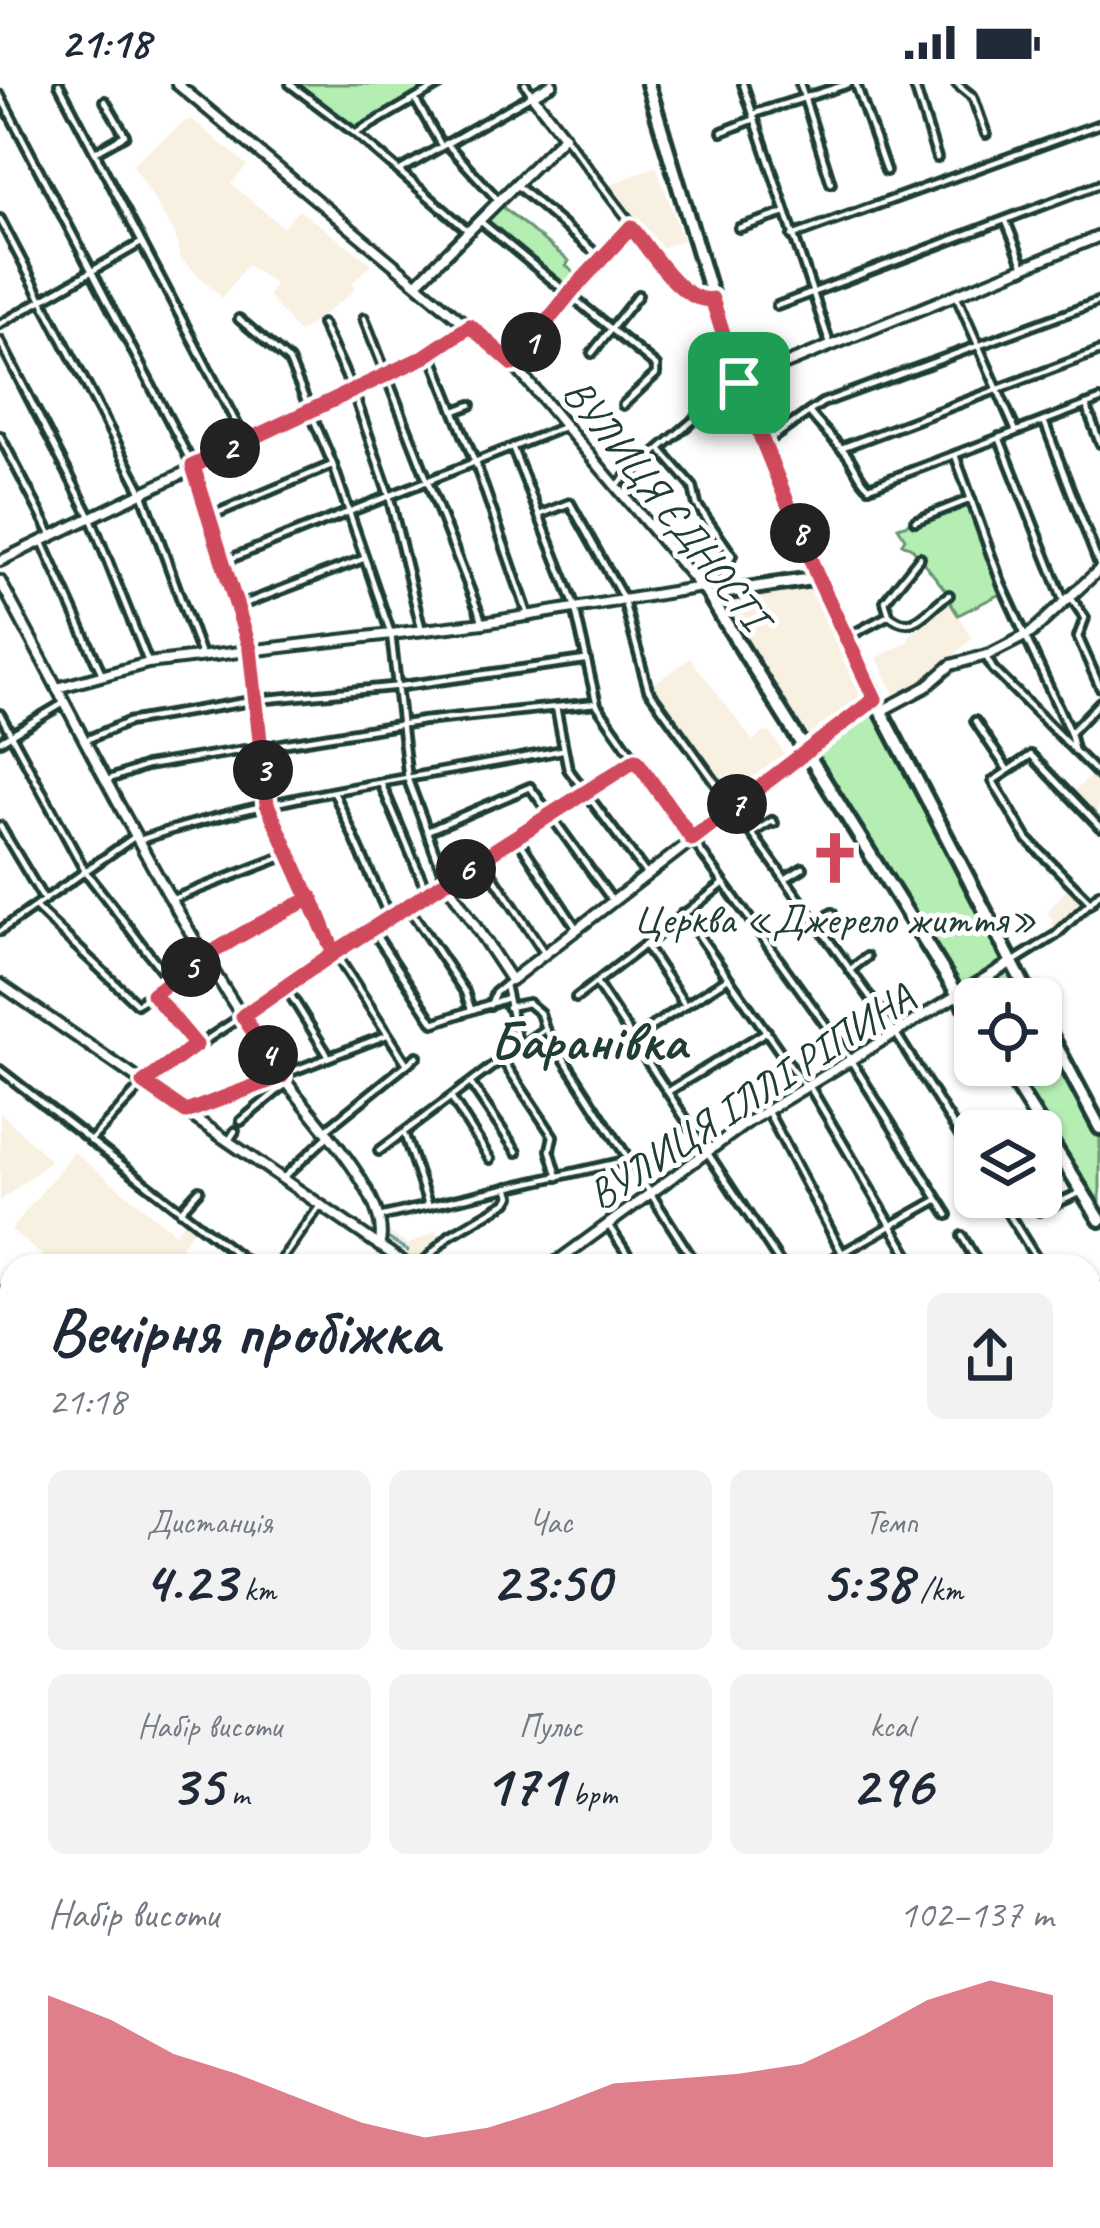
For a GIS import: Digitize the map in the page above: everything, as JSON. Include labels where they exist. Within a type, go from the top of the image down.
[{"type":"main road","points":[[648,84],[739,383],[818,578],[878,705],[1020,978]]},
{"type":"main road","points":[[710,599],[818,578]]},
{"type":"main road","name":"ВУЛИЦЯ ЄДНОСТІ","points":[[710,599],[954,987]]},
{"type":"main road","points":[[1062,1057],[1100,1128]]},
{"type":"main road","points":[[1016,1086],[1100,1220]]},
{"type":"street","points":[[59,84],[245,441]]},
{"type":"street","name":"ВУЛИЦЯ ЄДНОСТІ","points":[[178,84],[513,364],[710,599]]},
{"type":"street","points":[[290,84],[469,231]]},
{"type":"street","points":[[356,134],[441,84]]},
{"type":"street","points":[[525,84],[684,292],[700,301],[712,299]]},
{"type":"street","points":[[399,171],[552,84]]},
{"type":"street","points":[[743,84],[830,344]]},
{"type":"street","points":[[800,84],[831,183]]},
{"type":"street","points":[[722,132],[852,84],[886,171]]},
{"type":"street","points":[[914,84],[937,158]]},
{"type":"street","points":[[957,84],[973,97],[986,134]]},
{"type":"street","points":[[0,95],[193,466],[250,649],[267,804],[334,953],[407,1064]]},
{"type":"street","points":[[415,99],[444,144],[499,201]]},
{"type":"street","points":[[95,152],[125,135],[105,101]]},
{"type":"street","points":[[792,236],[1100,124]]},
{"type":"street","points":[[418,281],[563,136]]},
{"type":"street","points":[[515,184],[601,257]]},
{"type":"street","points":[[777,306],[1100,184]]},
{"type":"street","points":[[739,228],[784,213]]},
{"type":"street","points":[[0,219],[142,492],[202,655]]},
{"type":"street","points":[[479,220],[657,368],[623,405]]},
{"type":"street","points":[[1006,221],[1025,268]]},
{"type":"street","points":[[513,364],[631,227]]},
{"type":"street","points":[[739,383],[1100,236]]},
{"type":"street","points":[[0,324],[143,242]]},
{"type":"street","points":[[592,353],[638,295]]},
{"type":"street","points":[[956,296],[1015,429]]},
{"type":"street","points":[[765,443],[823,403],[1100,301]]},
{"type":"street","points":[[364,318],[483,623]]},
{"type":"street","points":[[239,319],[290,361],[333,465],[391,634],[408,780],[446,882],[508,983],[508,1007],[519,1047],[545,1029]]},
{"type":"street","points":[[322,324],[353,391],[389,495],[422,631]]},
{"type":"street","points":[[0,561],[386,376],[470,326]]},
{"type":"street","points":[[0,341],[90,516],[148,663]]},
{"type":"street","points":[[841,448],[1100,351]]},
{"type":"street","points":[[431,353],[529,617]]},
{"type":"street","points":[[618,484],[728,392],[745,426],[757,427]]},
{"type":"street","points":[[809,412],[869,487],[1100,400]]},
{"type":"street","points":[[455,411],[471,405]]},
{"type":"street","points":[[1086,405],[1100,443]]},
{"type":"street","points":[[490,1004],[490,998],[508,983],[806,750],[878,705],[926,687],[956,663],[986,656],[1026,636],[1069,602],[1100,569],[1044,421]]},
{"type":"street","points":[[225,561],[568,425]]},
{"type":"street","points":[[0,436],[52,536]]},
{"type":"street","points":[[999,436],[1069,602],[1085,618],[1078,637],[1100,687]]},
{"type":"street","points":[[513,449],[574,610],[596,703],[850,1060],[948,1215]]},
{"type":"street","points":[[57,688],[148,663],[529,617],[701,585],[730,562],[732,555],[697,505],[693,487],[660,449]]},
{"type":"street","points":[[955,453],[1074,749]]},
{"type":"street","points":[[210,516],[333,465]]},
{"type":"street","points":[[914,521],[971,499]]},
{"type":"street","points":[[539,515],[570,503],[624,602],[648,688],[895,1033],[954,1127]]},
{"type":"street","points":[[42,542],[102,674]]},
{"type":"street","points":[[920,557],[885,601],[889,615],[905,625],[915,624],[950,596]]},
{"type":"street","points":[[239,605],[365,558]]},
{"type":"street","points":[[0,581],[206,956],[284,1079],[371,1196],[379,1217],[379,1246]]},
{"type":"street","points":[[846,638],[889,615]]},
{"type":"street","points":[[986,656],[993,669],[1100,776]]},
{"type":"street","points":[[86,740],[128,722],[257,700],[585,660]]},
{"type":"street","points":[[0,741],[65,702]]},
{"type":"street","points":[[1070,733],[1100,702]]},
{"type":"street","points":[[107,780],[146,766],[400,724],[596,703]]},
{"type":"street","points":[[556,707],[568,769],[647,875]]},
{"type":"street","points":[[0,714],[85,871],[170,981]]},
{"type":"street","points":[[975,722],[1007,769]]},
{"type":"street","points":[[1,928],[139,838],[267,804],[562,750]]},
{"type":"street","points":[[1091,903],[1027,839],[992,783],[1026,754],[1033,755],[1100,827]]},
{"type":"street","points":[[90,1141],[144,1083],[196,1045],[636,760]]},
{"type":"street","points":[[381,783],[428,894]]},
{"type":"street","points":[[427,831],[530,787],[613,901]]},
{"type":"street","points":[[334,792],[390,919]]},
{"type":"street","points":[[753,833],[772,821],[775,824]]},
{"type":"street","points":[[0,826],[44,900]]},
{"type":"street","points":[[517,837],[577,929]]},
{"type":"street","points":[[173,899],[290,854]]},
{"type":"street","points":[[482,860],[545,954]]},
{"type":"street","points":[[785,879],[802,868]]},
{"type":"street","points":[[576,998],[724,883]]},
{"type":"street","name":"ВУЛИЦЯ ІЛЛІ РІПИНА","points":[[986,978],[1053,938],[1100,893]]},
{"type":"street","points":[[35,907],[128,1000],[140,1004],[206,956],[312,898]]},
{"type":"street","points":[[408,907],[465,992],[471,1009]]},
{"type":"street","points":[[818,925],[832,913]]},
{"type":"street","points":[[683,914],[807,1086],[908,1254]]},
{"type":"street","points":[[372,929],[434,1023],[507,998]]},
{"type":"street","points":[[645,944],[685,1005]]},
{"type":"street","points":[[850,970],[867,957]]},
{"type":"street","points":[[634,1038],[728,978]]},
{"type":"street","points":[[596,983],[774,1254]]},
{"type":"street","points":[[0,984],[391,1254]]},
{"type":"street","points":[[285,986],[329,1057]]},
{"type":"street","points":[[153,994],[196,1045]]},
{"type":"street","name":"ВУЛИЦЯ ІЛЛІ РІПИНА","points":[[567,1254],[767,1110],[954,998]]},
{"type":"street","points":[[508,1007],[533,1005],[690,1254]]},
{"type":"street","points":[[669,1091],[766,1031]]},
{"type":"street","points":[[186,1112],[284,1079],[387,1035]]},
{"type":"street","points":[[281,1179],[418,1056]]},
{"type":"street","points":[[379,1151],[503,1060],[553,1136],[550,1150],[558,1177]]},
{"type":"street","points":[[0,1070],[236,1254]]},
{"type":"street","points":[[242,1121],[284,1079]]},
{"type":"street","points":[[470,1084],[517,1152]]},
{"type":"street","points":[[452,1099],[490,1160]]},
{"type":"street","points":[[767,1110],[842,1253],[937,1200]]},
{"type":"street","points":[[228,1142],[236,1131]]},
{"type":"street","points":[[404,1134],[428,1204]]},
{"type":"street","points":[[379,1217],[629,1160]]},
{"type":"street","points":[[432,1254],[449,1236],[507,1202],[508,1187]]},
{"type":"street","points":[[180,1211],[200,1190]]},
{"type":"street","points":[[1062,1201],[1082,1192]]},
{"type":"street","points":[[285,1254],[320,1205]]},
{"type":"street","points":[[1011,1218],[1034,1254]]},
{"type":"street","points":[[608,1224],[627,1254]]},
{"type":"street","points":[[962,1236],[973,1254]]},
{"type":"shaded area","points":[[193,120],[247,165],[231,184],[283,227],[299,210],[372,264],[353,282],[354,291],[299,333],[268,296],[275,284],[247,265],[222,298],[180,258],[175,234],[132,164]]},
{"type":"shaded area","points":[[656,166],[683,240],[656,250],[608,186]]},
{"type":"shaded area","points":[[815,583],[868,695],[863,704],[834,719],[831,727],[809,743],[720,606],[723,598]]},
{"type":"shaded area","points":[[948,599],[972,638],[927,682],[896,699],[877,658],[909,641]]},
{"type":"shaded area","points":[[690,658],[753,741],[771,733],[786,757],[755,781],[751,777],[751,784],[733,798],[651,686]]},
{"type":"shaded area","points":[[1091,775],[1100,784],[1097,817],[1073,792]]},
{"type":"shaded area","points":[[1070,885],[1088,902],[1052,935],[1053,921],[1047,913]]},
{"type":"shaded area","points":[[0,1112],[51,1161],[0,1201]]},
{"type":"shaded area","points":[[74,1152],[175,1233],[186,1220],[195,1227],[181,1246],[192,1254],[40,1254],[11,1230]]},
{"type":"shaded area","points":[[383,1227],[408,1245],[436,1231],[441,1240],[427,1254],[398,1254],[386,1244]]},
{"type":"green space","points":[[296,84],[437,84],[357,128]]},
{"type":"green space","points":[[499,204],[569,261],[566,266],[581,278],[570,289],[483,222]]},
{"type":"green space","points":[[970,503],[1004,592],[958,615],[950,596],[913,549],[902,543],[905,538],[898,527]]},
{"type":"green space","points":[[868,708],[876,709],[1005,959],[974,978],[954,978],[814,759],[817,747]]},
{"type":"green space","points":[[1007,969],[1013,978],[992,978]]},
{"type":"green space","points":[[1062,1064],[1100,1135],[1100,1215],[1062,1154],[1062,1110],[1034,1110],[1019,1086],[1062,1086]]},
{"type":"waterway","points":[[383,1235],[408,1251]]},
{"type":"place","name":"Церква «Джерело життя»","points":[[835,858]]},
{"type":"district","name":"Баранівка","points":[[588,1040]]},
{"type":"route","points":[[739,383],[712,299],[700,301],[684,292],[631,227],[513,364],[470,326],[434,352],[193,466],[250,649],[267,804],[312,898],[334,953],[243,1016],[282,1076],[186,1112],[144,1083],[196,1045],[153,994],[213,950],[295,906],[312,898],[329,940],[334,953],[636,760],[692,839],[875,699],[818,578],[739,383]]}]
